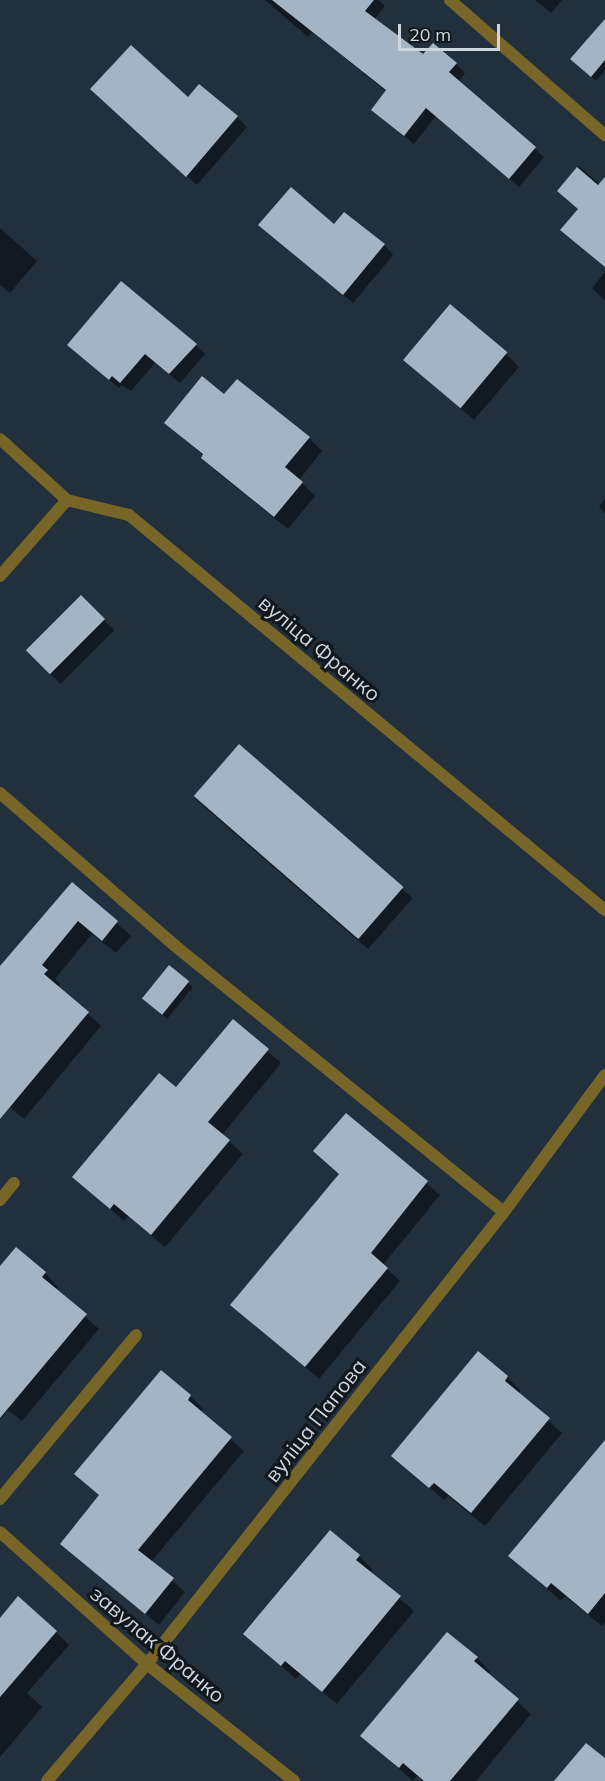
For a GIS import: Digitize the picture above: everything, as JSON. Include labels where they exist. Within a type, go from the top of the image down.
[{"type":"street","points":[[450,0],[605,135]]},
{"type":"street","name":"вуліца Франко","points":[[0,439],[67,500],[129,515],[605,910]]},
{"type":"street","points":[[0,576],[67,500]]},
{"type":"street","points":[[0,793],[174,945],[504,1212]]},
{"type":"street","name":"вуліца Папова","points":[[47,1781],[147,1664],[504,1212],[605,1075]]},
{"type":"street","points":[[0,1200],[14,1183]]},
{"type":"street","points":[[0,1499],[136,1335]]},
{"type":"street","name":"завулак Франко","points":[[0,1532],[147,1664],[294,1781]]},
{"type":"building","points":[[272,0],[374,0],[365,11],[423,54],[433,43],[457,63],[449,72],[536,147],[509,179],[426,108],[404,136],[371,110],[386,90]]},
{"type":"building","points":[[605,19],[605,60],[591,77],[570,59]]},
{"type":"building","points":[[131,45],[188,97],[199,84],[238,116],[186,177],[90,89]]},
{"type":"building","points":[[577,167],[598,185],[605,177],[605,267],[560,230],[578,209],[557,191]]},
{"type":"building","points":[[291,187],[334,224],[344,212],[385,244],[343,295],[258,225]]},
{"type":"building","points":[[121,281],[197,344],[169,374],[145,354],[120,383],[112,376],[109,380],[67,345]]},
{"type":"building","points":[[450,304],[507,352],[461,408],[403,360]]},
{"type":"building","points":[[202,376],[224,394],[237,379],[310,437],[285,467],[303,482],[274,517],[201,458],[203,454],[164,423]]},
{"type":"building","points":[[81,595],[105,619],[50,674],[26,650]]},
{"type":"building","points":[[239,744],[404,887],[358,939],[194,796]]},
{"type":"building","points":[[72,882],[118,921],[102,941],[78,921],[42,965],[48,970],[44,974],[89,1012],[0,1119],[0,966]]},
{"type":"building","points":[[169,965],[189,981],[162,1015],[142,998]]},
{"type":"building","points":[[233,1019],[269,1049],[208,1122],[230,1140],[151,1235],[114,1204],[110,1209],[72,1177],[159,1073],[176,1087]]},
{"type":"building","points":[[346,1113],[428,1181],[371,1253],[388,1268],[305,1367],[230,1305],[339,1174],[313,1151]]},
{"type":"building","points":[[16,1247],[46,1272],[42,1277],[87,1314],[0,1418],[0,1266]]},
{"type":"building","points":[[478,1351],[508,1376],[505,1381],[550,1418],[471,1513],[434,1483],[429,1488],[391,1456]]},
{"type":"building","points":[[161,1370],[191,1395],[188,1400],[232,1437],[138,1550],[174,1578],[145,1614],[60,1544],[99,1495],[74,1474]]},
{"type":"building","points":[[605,1440],[605,1593],[588,1614],[551,1583],[547,1588],[508,1556]]},
{"type":"building","points":[[330,1530],[360,1555],[356,1560],[401,1596],[322,1692],[285,1661],[281,1666],[243,1634]]},
{"type":"building","points":[[18,1596],[57,1631],[0,1697],[0,1618]]},
{"type":"building","points":[[447,1632],[478,1657],[474,1661],[519,1699],[450,1781],[424,1781],[403,1763],[399,1768],[360,1736]]},
{"type":"building","points":[[586,1743],[605,1758],[605,1781],[554,1781]]}]
